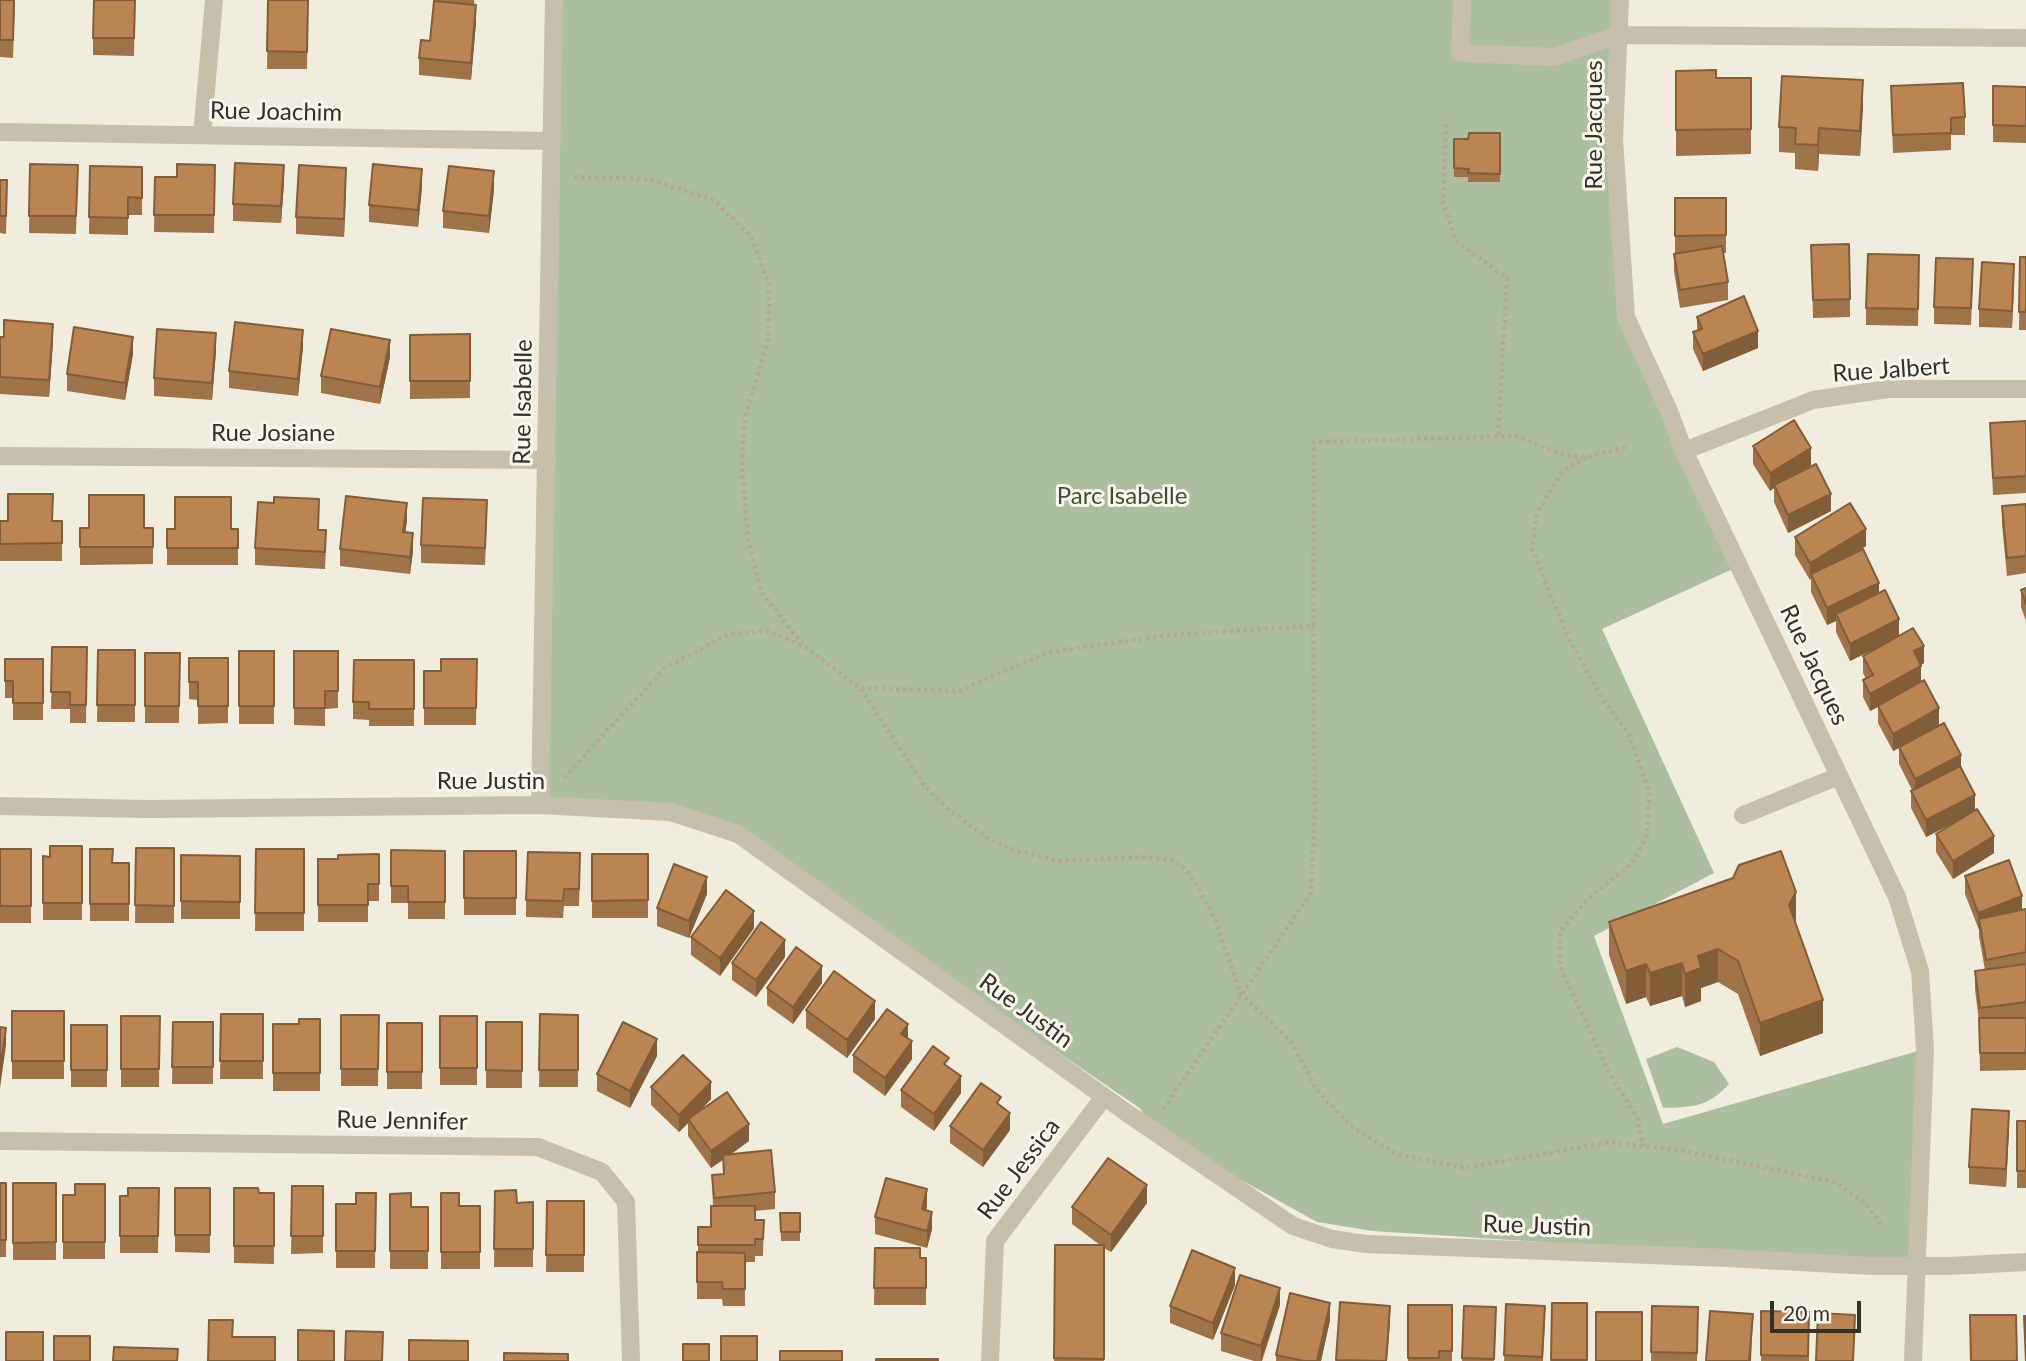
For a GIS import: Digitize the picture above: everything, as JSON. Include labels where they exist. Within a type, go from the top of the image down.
[{"type":"street","points":[[202,135],[214,0]]},
{"type":"street","name":"Rue Isabelle","points":[[540,805],[554,0]]},
{"type":"street","points":[[1462,0],[1460,53],[1554,57],[1619,35],[2026,38]]},
{"type":"street","name":"Rue Jacques","points":[[1620,0],[1614,139],[1626,317],[1669,411],[1684,451],[1896,897],[1920,971],[1925,1049],[1913,1361]]},
{"type":"street","name":"Rue Joachim","points":[[0,132],[552,141]]},
{"type":"street","name":"Rue Jalbert","points":[[1684,451],[1812,400],[1888,389],[2026,389]]},
{"type":"street","name":"Rue Josiane","points":[[0,456],[547,460]]},
{"type":"street","points":[[1743,815],[1839,776]]},
{"type":"street","name":"Rue Justin","points":[[0,806],[148,809],[540,805],[670,812],[738,834],[1149,1129],[1293,1226],[1332,1239],[1366,1244],[1917,1266],[2026,1262]]},
{"type":"street","name":"Rue Jessica","points":[[990,1361],[995,1241],[1104,1097]]},
{"type":"street","name":"Rue Jennifer","points":[[0,1141],[538,1147],[603,1172],[626,1202],[631,1361]]},
{"type":"path","points":[[1446,124],[1443,203],[1457,242],[1507,278],[1498,437]]},
{"type":"path","points":[[551,176],[648,179],[713,200],[751,236],[769,285],[768,340],[745,418],[742,465],[748,541],[762,593],[805,647]]},
{"type":"path","points":[[1149,1129],[1311,893],[1315,809],[1314,442],[1516,436],[1565,454],[1586,457]]},
{"type":"path","points":[[1627,447],[1586,457],[1563,471],[1537,512],[1532,549],[1568,638],[1604,700],[1628,732],[1649,791],[1647,836],[1631,864],[1588,898],[1560,932],[1560,966],[1610,1074],[1637,1117],[1643,1146]]},
{"type":"path","points":[[860,688],[959,691],[1048,652],[1171,635],[1313,626]]},
{"type":"path","points":[[540,805],[665,668],[727,634],[768,631],[805,647],[860,688],[923,784],[949,810],[992,841],[1017,851],[1059,861],[1141,857],[1172,860],[1183,867],[1190,874],[1214,918],[1241,994],[1291,1041],[1316,1089],[1352,1127],[1396,1154],[1465,1168],[1610,1142],[1684,1151],[1835,1182],[1866,1204],[1882,1224]]},
{"type":"green space","name":"Parc Isabelle","points":[[554,0],[1620,0],[1626,317],[1739,566],[1602,629],[1714,873],[1594,936],[1663,1124],[1925,1049],[1925,1267],[1373,1231],[1317,1222],[1149,1129],[1141,1109],[738,834],[670,812],[540,805]]},
{"type":"green space","points":[[1677,1047],[1714,1062],[1729,1084],[1714,1097],[1700,1104],[1663,1108],[1646,1059]]},
{"type":"building","points":[[0,0],[14,0],[13,40],[0,40]]},
{"type":"building","points":[[94,0],[135,0],[134,38],[93,38]]},
{"type":"building","points":[[268,0],[308,0],[307,52],[267,51]]},
{"type":"building","points":[[434,1],[476,5],[471,63],[419,58],[421,40],[430,41]]},
{"type":"building","points":[[1716,70],[1716,78],[1751,78],[1751,129],[1676,130],[1676,71]]},
{"type":"building","points":[[1782,76],[1863,80],[1860,131],[1819,128],[1818,145],[1795,144],[1796,128],[1779,127]]},
{"type":"building","points":[[1963,83],[1965,117],[1951,118],[1951,133],[1893,135],[1891,86]]},
{"type":"building","points":[[1993,86],[2026,87],[2026,126],[1993,125]]},
{"type":"building","points":[[1469,133],[1500,133],[1500,174],[1468,173],[1469,169],[1454,168],[1454,139],[1468,139]]},
{"type":"building","points":[[235,163],[284,165],[281,206],[233,204]]},
{"type":"building","points":[[30,164],[78,165],[76,216],[29,216]]},
{"type":"building","points":[[177,164],[215,165],[214,215],[154,215],[155,177],[177,177]]},
{"type":"building","points":[[373,164],[422,169],[418,210],[369,205]]},
{"type":"building","points":[[299,165],[346,168],[344,219],[296,217]]},
{"type":"building","points":[[90,166],[142,167],[142,198],[128,197],[128,218],[89,217]]},
{"type":"building","points":[[449,166],[494,171],[489,216],[443,211]]},
{"type":"building","points":[[0,180],[7,180],[6,216],[0,216]]},
{"type":"building","points":[[1675,198],[1726,198],[1726,235],[1675,236]]},
{"type":"building","points":[[1849,244],[1850,299],[1813,300],[1811,245]]},
{"type":"building","points":[[1722,246],[1728,282],[1680,290],[1674,254]]},
{"type":"building","points":[[1868,254],[1919,255],[1918,309],[1866,308]]},
{"type":"building","points":[[2020,257],[2026,257],[2026,312],[2019,312]]},
{"type":"building","points":[[1936,258],[1973,259],[1971,308],[1934,307]]},
{"type":"building","points":[[1982,262],[2014,264],[2012,311],[1979,309]]},
{"type":"building","points":[[1744,296],[1758,331],[1703,354],[1693,332],[1702,329],[1697,317]]},
{"type":"building","points":[[4,320],[53,324],[49,380],[0,377],[0,337],[4,337]]},
{"type":"building","points":[[235,322],[303,330],[298,379],[229,371]]},
{"type":"building","points":[[74,327],[133,337],[125,383],[67,374]]},
{"type":"building","points":[[157,329],[216,333],[212,383],[154,378]]},
{"type":"building","points":[[331,329],[390,340],[380,387],[321,376]]},
{"type":"building","points":[[470,334],[470,381],[410,381],[410,335]]},
{"type":"building","points":[[1794,420],[1811,448],[1770,473],[1753,446]]},
{"type":"building","points":[[2026,421],[2026,476],[1993,478],[1990,423]]},
{"type":"building","points":[[1816,464],[1831,494],[1788,515],[1774,485]]},
{"type":"building","points":[[8,494],[53,494],[52,521],[62,521],[62,543],[0,544],[0,521],[8,521]]},
{"type":"building","points":[[89,495],[144,495],[144,528],[153,528],[153,547],[80,547],[80,528],[89,528]]},
{"type":"building","points":[[346,496],[407,503],[403,532],[413,533],[410,557],[340,549]]},
{"type":"building","points":[[175,497],[231,497],[231,529],[238,529],[238,548],[167,548],[167,529],[175,529]]},
{"type":"building","points":[[274,497],[319,499],[318,530],[326,530],[325,552],[255,548],[258,502],[274,503]]},
{"type":"building","points":[[423,498],[487,500],[485,548],[421,545]]},
{"type":"building","points":[[1850,503],[1866,529],[1810,563],[1795,537]]},
{"type":"building","points":[[2026,504],[2026,556],[2007,558],[2002,506]]},
{"type":"building","points":[[1863,549],[1879,583],[1827,608],[1811,574]]},
{"type":"building","points":[[2026,588],[2026,604],[2021,590]]},
{"type":"building","points":[[1885,590],[1899,619],[1850,644],[1836,614]]},
{"type":"building","points":[[1913,628],[1924,646],[1914,651],[1921,666],[1870,694],[1863,680],[1873,675],[1863,656]]},
{"type":"building","points":[[52,647],[87,647],[86,705],[70,705],[70,692],[51,692]]},
{"type":"building","points":[[98,650],[135,650],[135,705],[97,705]]},
{"type":"building","points":[[239,651],[274,651],[274,706],[239,706]]},
{"type":"building","points":[[294,651],[338,651],[338,691],[325,691],[325,708],[294,708]]},
{"type":"building","points":[[145,653],[180,653],[179,706],[145,706]]},
{"type":"building","points":[[189,658],[228,658],[228,706],[198,706],[198,682],[189,682]]},
{"type":"building","points":[[5,659],[43,659],[43,703],[13,703],[13,681],[5,681]]},
{"type":"building","points":[[441,659],[477,659],[476,708],[424,708],[424,671],[441,671]]},
{"type":"building","points":[[354,660],[414,660],[414,709],[369,709],[369,702],[353,702]]},
{"type":"building","points":[[1924,680],[1939,708],[1893,734],[1878,706]]},
{"type":"building","points":[[1944,723],[1961,755],[1915,779],[1899,747]]},
{"type":"building","points":[[1960,766],[1975,795],[1926,820],[1911,791]]},
{"type":"building","points":[[1977,809],[1994,836],[1953,861],[1936,834]]},
{"type":"building","points":[[50,846],[82,846],[82,903],[43,903],[43,856],[50,857]]},
{"type":"building","points":[[136,848],[174,848],[174,906],[135,905]]},
{"type":"building","points":[[0,849],[31,849],[31,906],[0,906]]},
{"type":"building","points":[[90,849],[113,849],[112,863],[129,863],[129,904],[90,904]]},
{"type":"building","points":[[256,849],[304,849],[304,913],[255,913]]},
{"type":"building","points":[[391,850],[445,851],[445,902],[408,902],[408,886],[391,886]]},
{"type":"building","points":[[464,851],[516,851],[516,898],[464,898]]},
{"type":"building","points":[[1781,851],[1796,892],[1789,905],[1823,1000],[1760,1023],[1738,961],[1718,949],[1698,956],[1701,968],[1685,974],[1682,963],[1650,973],[1646,964],[1626,971],[1609,922],[1733,878],[1739,865]]},
{"type":"building","points":[[528,852],[580,853],[579,889],[564,889],[563,901],[526,900]]},
{"type":"building","points":[[379,854],[379,884],[368,884],[368,905],[318,905],[318,859],[338,859],[338,855]]},
{"type":"building","points":[[592,854],[648,854],[648,900],[592,901]]},
{"type":"building","points":[[181,855],[240,856],[240,902],[181,901]]},
{"type":"building","points":[[2009,860],[2022,896],[1978,913],[1965,876]]},
{"type":"building","points":[[674,864],[707,877],[689,921],[657,908]]},
{"type":"building","points":[[726,890],[754,911],[720,958],[691,937]]},
{"type":"building","points":[[2026,909],[2026,952],[1986,960],[1979,919]]},
{"type":"building","points":[[761,922],[785,940],[756,980],[732,963]]},
{"type":"building","points":[[796,947],[822,966],[793,1007],[767,988]]},
{"type":"building","points":[[2026,964],[2026,1002],[1980,1008],[1975,971]]},
{"type":"building","points":[[834,971],[875,1001],[847,1040],[806,1010]]},
{"type":"building","points":[[887,1009],[908,1024],[901,1034],[912,1041],[885,1078],[853,1055]]},
{"type":"building","points":[[12,1011],[64,1011],[64,1061],[12,1061]]},
{"type":"building","points":[[221,1014],[263,1014],[263,1061],[220,1061]]},
{"type":"building","points":[[540,1014],[578,1015],[578,1070],[539,1070]]},
{"type":"building","points":[[341,1015],[379,1015],[378,1069],[341,1069]]},
{"type":"building","points":[[121,1016],[160,1016],[159,1069],[121,1069]]},
{"type":"building","points":[[440,1016],[477,1016],[477,1068],[440,1068]]},
{"type":"building","points":[[1979,1018],[2026,1018],[2026,1053],[1980,1053]]},
{"type":"building","points":[[299,1019],[320,1019],[320,1073],[273,1073],[273,1024],[299,1024]]},
{"type":"building","points":[[173,1022],[213,1022],[213,1067],[172,1067]]},
{"type":"building","points":[[486,1022],[522,1022],[522,1071],[486,1070]]},
{"type":"building","points":[[623,1022],[657,1039],[630,1091],[597,1074]]},
{"type":"building","points":[[387,1023],[422,1023],[422,1072],[387,1072]]},
{"type":"building","points":[[71,1025],[107,1025],[107,1070],[71,1070]]},
{"type":"building","points":[[0,1027],[6,1028],[0,1071]]},
{"type":"building","points":[[933,1046],[949,1058],[944,1064],[961,1076],[934,1114],[901,1090]]},
{"type":"building","points":[[683,1055],[711,1082],[679,1115],[651,1087]]},
{"type":"building","points":[[981,1083],[1001,1097],[997,1103],[1010,1113],[983,1150],[950,1126]]},
{"type":"building","points":[[727,1092],[749,1124],[711,1151],[688,1119]]},
{"type":"building","points":[[1972,1109],[2009,1111],[2006,1169],[1969,1167]]},
{"type":"building","points":[[2017,1121],[2026,1121],[2026,1171],[2017,1171]]},
{"type":"building","points":[[771,1150],[775,1192],[714,1198],[712,1175],[724,1174],[723,1155]]},
{"type":"building","points":[[1108,1158],[1147,1185],[1111,1235],[1072,1207]]},
{"type":"building","points":[[886,1178],[927,1189],[922,1209],[932,1212],[927,1231],[875,1217]]},
{"type":"building","points":[[0,1183],[6,1183],[6,1240],[0,1240]]},
{"type":"building","points":[[13,1183],[56,1183],[56,1242],[13,1243]]},
{"type":"building","points":[[75,1184],[105,1184],[105,1242],[63,1242],[63,1195],[75,1195]]},
{"type":"building","points":[[292,1186],[323,1186],[323,1236],[291,1236]]},
{"type":"building","points":[[128,1188],[159,1188],[158,1236],[120,1236],[120,1196],[128,1196]]},
{"type":"building","points":[[175,1188],[210,1188],[210,1235],[175,1235]]},
{"type":"building","points":[[234,1188],[258,1188],[259,1193],[274,1193],[274,1246],[234,1246]]},
{"type":"building","points":[[516,1190],[517,1203],[533,1202],[533,1249],[494,1249],[495,1191]]},
{"type":"building","points":[[356,1193],[376,1193],[375,1251],[336,1251],[336,1204],[356,1204]]},
{"type":"building","points":[[411,1193],[411,1207],[428,1207],[428,1251],[390,1251],[390,1194]]},
{"type":"building","points":[[441,1193],[459,1193],[459,1206],[480,1206],[480,1252],[441,1252]]},
{"type":"building","points":[[547,1201],[584,1201],[584,1255],[546,1255]]},
{"type":"building","points":[[711,1206],[755,1206],[755,1220],[764,1220],[763,1239],[755,1239],[755,1245],[698,1245],[698,1227],[711,1227]]},
{"type":"building","points":[[780,1213],[800,1213],[800,1232],[781,1232]]},
{"type":"building","points":[[1055,1245],[1104,1245],[1104,1359],[1054,1358]]},
{"type":"building","points":[[875,1248],[920,1248],[920,1258],[926,1258],[926,1288],[874,1288]]},
{"type":"building","points":[[1192,1250],[1235,1268],[1213,1323],[1170,1306]]},
{"type":"building","points":[[697,1252],[745,1253],[745,1289],[723,1289],[722,1282],[697,1282]]},
{"type":"building","points":[[1240,1275],[1280,1288],[1261,1346],[1221,1333]]},
{"type":"building","points":[[1290,1293],[1330,1303],[1317,1361],[1276,1355]]},
{"type":"building","points":[[1340,1302],[1390,1306],[1386,1361],[1336,1360]]},
{"type":"building","points":[[1552,1303],[1587,1303],[1587,1360],[1551,1360]]},
{"type":"building","points":[[1506,1304],[1545,1306],[1542,1357],[1504,1355]]},
{"type":"building","points":[[1408,1305],[1452,1305],[1452,1351],[1439,1351],[1439,1358],[1408,1358]]},
{"type":"building","points":[[1464,1306],[1496,1307],[1494,1359],[1462,1358]]},
{"type":"building","points":[[1652,1306],[1698,1307],[1697,1353],[1651,1352]]},
{"type":"building","points":[[1710,1311],[1753,1314],[1749,1361],[1706,1361]]},
{"type":"building","points":[[1761,1311],[1809,1312],[1808,1356],[1761,1355]]},
{"type":"building","points":[[1596,1312],[1642,1312],[1642,1361],[1596,1361]]},
{"type":"building","points":[[1818,1313],[1855,1315],[1853,1361],[1816,1361]]},
{"type":"building","points":[[1970,1315],[2016,1315],[2017,1361],[1971,1361]]},
{"type":"building","points":[[2024,1316],[2026,1316],[2026,1361]]},
{"type":"building","points":[[209,1320],[233,1320],[232,1337],[275,1337],[275,1361],[208,1361]]},
{"type":"building","points":[[298,1330],[334,1331],[334,1361],[298,1361]]},
{"type":"building","points":[[346,1331],[383,1332],[382,1361],[345,1361]]},
{"type":"building","points":[[6,1332],[43,1332],[43,1361],[6,1361]]},
{"type":"building","points":[[54,1336],[90,1336],[90,1361],[54,1361]]},
{"type":"building","points":[[721,1336],[757,1336],[757,1361],[721,1361]]},
{"type":"building","points":[[409,1340],[468,1341],[468,1361],[409,1361]]},
{"type":"building","points":[[683,1344],[709,1344],[709,1361],[683,1361]]},
{"type":"building","points":[[114,1347],[178,1349],[177,1361],[113,1361]]},
{"type":"building","points":[[780,1351],[842,1351],[842,1361],[780,1361]]},
{"type":"building","points":[[504,1353],[568,1354],[568,1361],[504,1361]]},
{"type":"building","points":[[938,1359],[938,1361],[876,1361]]}]
